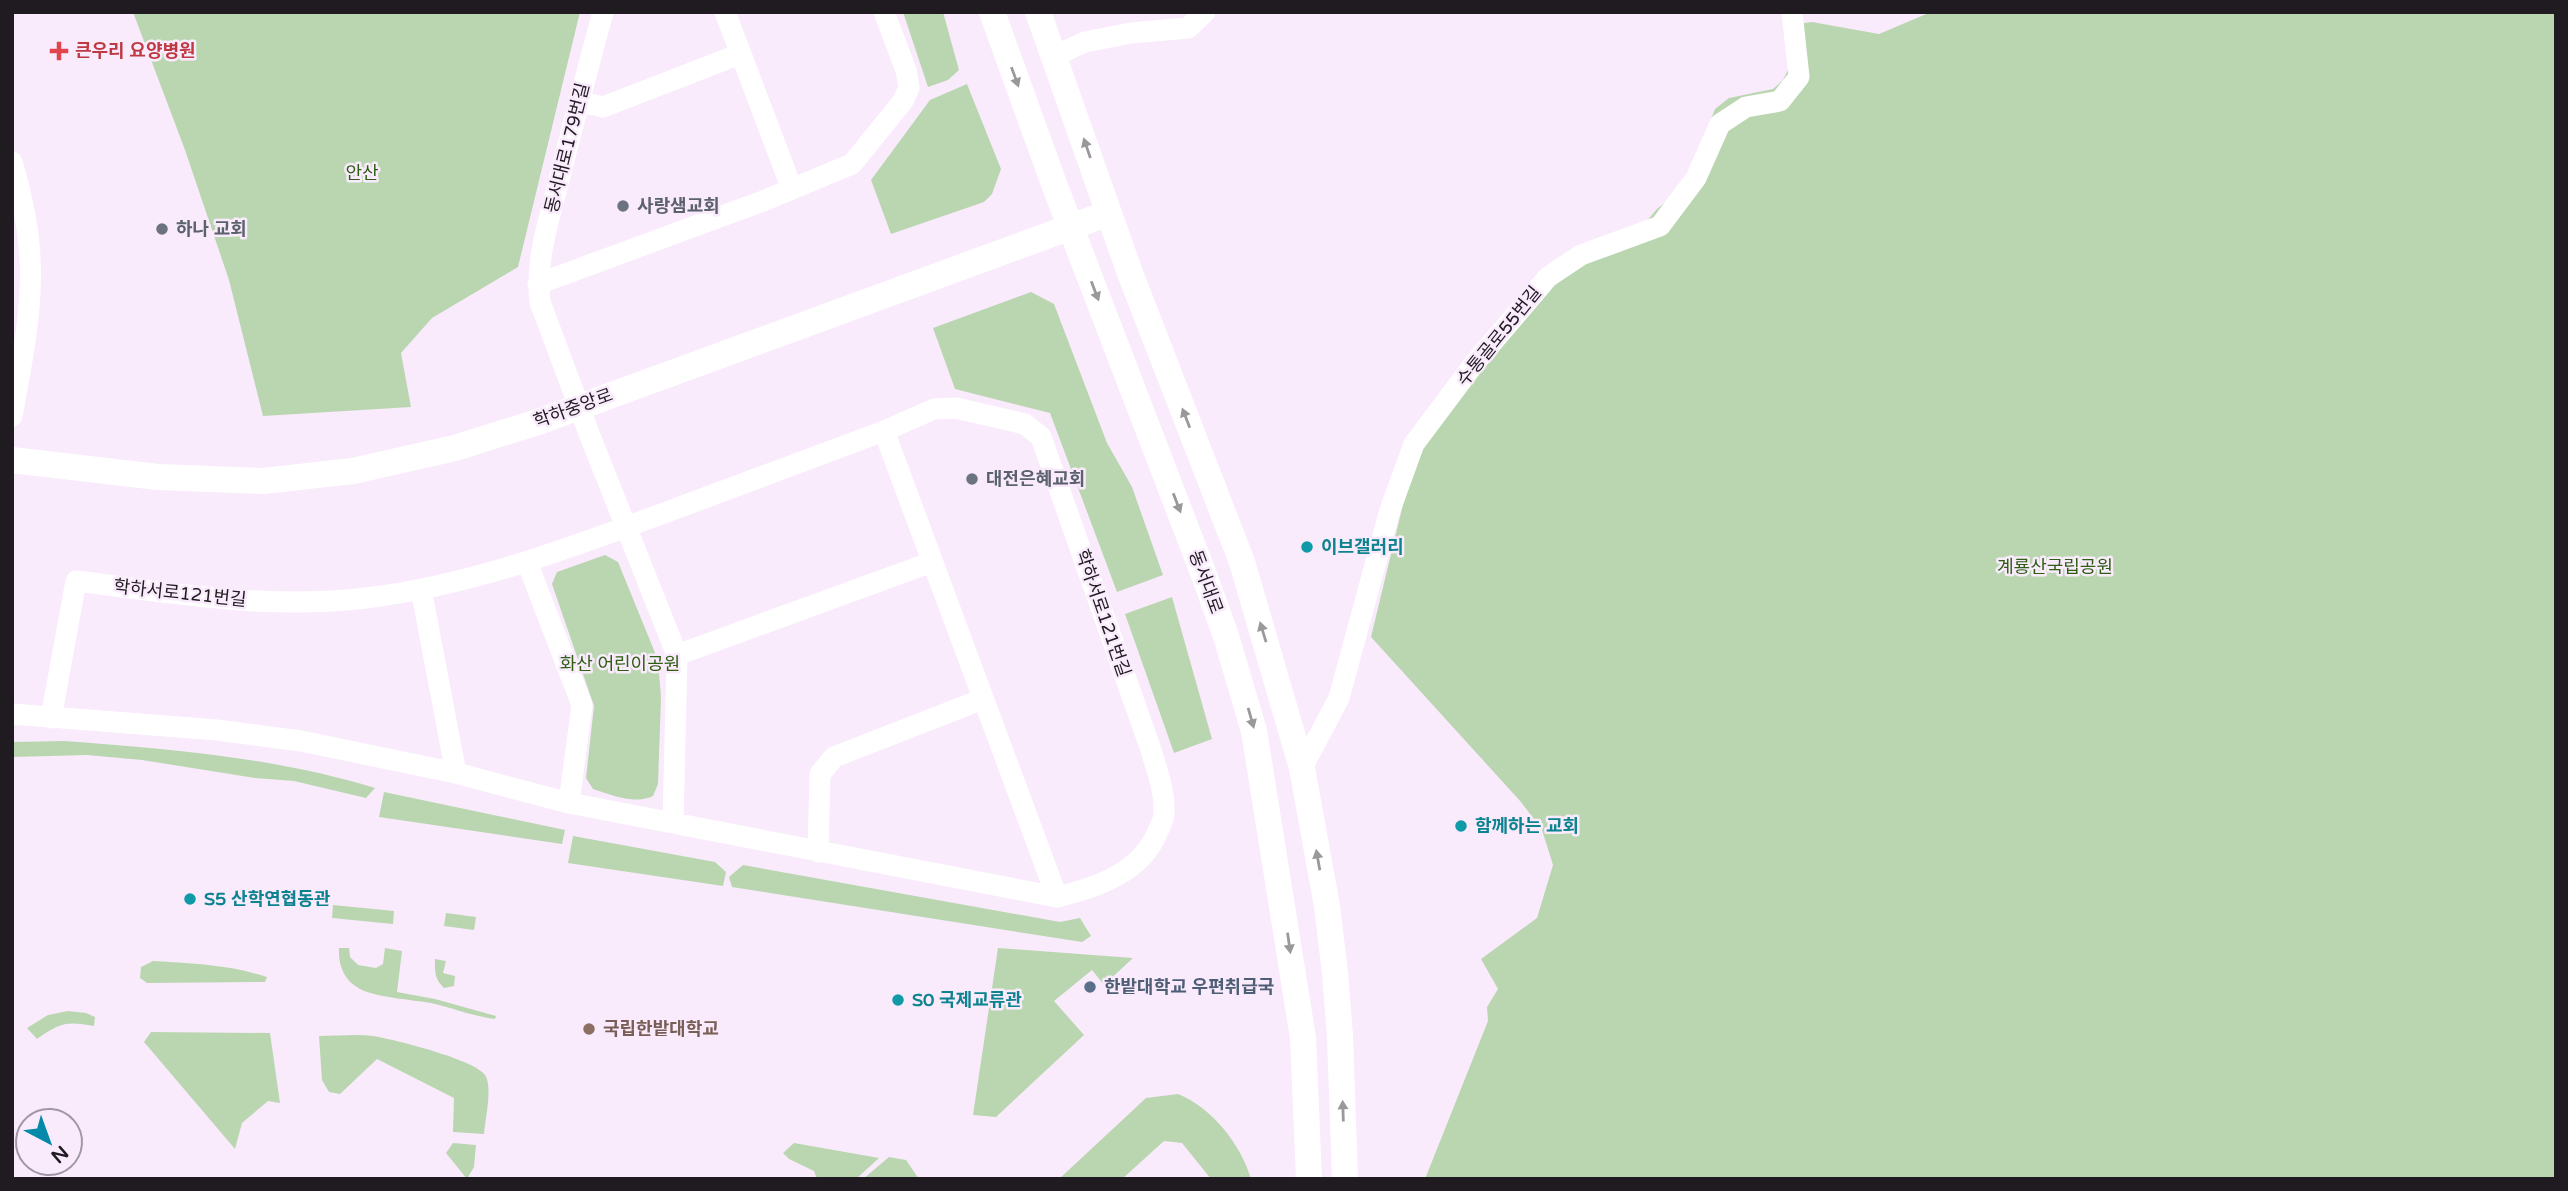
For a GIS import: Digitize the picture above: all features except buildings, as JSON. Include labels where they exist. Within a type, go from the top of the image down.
[{"type":"street","name":"동서대로179번길","points":[[603,12],[578,101],[541,254],[538,284],[541,302],[579,406],[677,655]]},
{"type":"street","points":[[725,12],[792,189]]},
{"type":"street","points":[[538,284],[852,164],[909,88],[906,70],[884,12]]},
{"type":"street","name":"동서대로","points":[[992,12],[1213,600],[1254,731],[1303,1038],[1309,1179]]},
{"type":"street","points":[[1038,12],[1130,273],[1242,562],[1302,768],[1327,906],[1335,973],[1345,1179]]},
{"type":"street","points":[[1055,56],[1084,42],[1131,33],[1188,29],[1205,12]]},
{"type":"street","name":"수통골로55번길","points":[[1302,768],[1339,698],[1390,510],[1413,444],[1474,364],[1548,276],[1581,255],[1660,226],[1696,178],[1720,124],[1746,107],[1780,101],[1799,77],[1791,12]]},
{"type":"street","points":[[578,101],[603,107],[740,54]]},
{"type":"street","points":[[12,162],[21,193],[30,260],[25,346],[12,416]]},
{"type":"street","name":"학하중앙로","points":[[12,460],[158,477],[263,481],[354,471],[455,448],[579,406],[1110,213]]},
{"type":"street","name":"학하서로121번길","points":[[12,714],[51,718],[217,730],[301,741],[456,774],[569,803],[1057,897],[1089,890],[1131,868],[1152,846],[1164,816],[1163,791],[1151,750],[1041,437],[1025,424],[956,408],[934,409],[884,431],[527,562],[421,589],[365,598],[306,602],[236,601],[76,581],[51,718]]},
{"type":"street","points":[[884,431],[1057,897]]},
{"type":"street","points":[[527,562],[582,705],[569,803]]},
{"type":"street","points":[[673,823],[677,655],[932,562]]},
{"type":"street","points":[[421,589],[456,774]]},
{"type":"street","points":[[818,852],[820,774],[834,757],[983,699]]},
{"type":"green space","name":"안산","points":[[133,12],[580,12],[518,267],[432,318],[401,353],[411,407],[263,416],[229,280],[185,150]]},
{"type":"green space","points":[[903,12],[943,12],[959,70],[948,80],[928,87]]},
{"type":"green space","name":"계룡산국립공원","points":[[1931,12],[2556,12],[2556,1179],[1425,1179],[1488,1021],[1487,1007],[1498,989],[1481,959],[1537,918],[1553,865],[1542,830],[1521,802],[1371,637],[1406,492],[1421,447],[1552,282],[1586,258],[1626,245],[1657,209],[1672,197],[1697,156],[1715,109],[1729,98],[1773,89],[1783,80],[1791,64],[1790,25],[1812,22],[1879,34]]},
{"type":"green space","points":[[967,84],[1001,169],[992,194],[984,202],[891,234],[871,180],[930,100]]},
{"type":"green space","points":[[1031,292],[1054,304],[1107,443],[1132,487],[1163,575],[1117,592],[1050,413],[955,389],[933,328]]},
{"type":"green space","name":"화산 어린이공원","points":[[605,555],[618,562],[658,660],[661,698],[658,784],[653,796],[646,799],[623,798],[593,789],[586,778],[594,706],[552,584],[557,572]]},
{"type":"green space","points":[[1172,597],[1212,739],[1174,753],[1125,614]]},
{"type":"green space","points":[[64,741],[221,756],[299,769],[375,788],[366,798],[294,781],[255,778],[142,760],[87,755],[12,757],[12,742]]},
{"type":"green space","points":[[384,792],[565,830],[562,844],[379,817]]},
{"type":"green space","points":[[573,836],[715,862],[726,872],[723,886],[568,863]]},
{"type":"green space","points":[[743,865],[1060,922],[1080,918],[1091,936],[1082,942],[732,887],[729,877]]},
{"type":"green space","points":[[333,905],[394,911],[393,924],[332,918]]},
{"type":"green space","points":[[446,913],[476,917],[474,930],[444,926]]},
{"type":"green space","points":[[339,948],[349,948],[350,957],[358,965],[376,968],[383,964],[385,948],[402,951],[397,992],[435,999],[496,1016],[495,1019],[360,989],[350,982],[343,972]]},
{"type":"green space","points":[[998,948],[1133,958],[1104,985],[1092,970],[1054,1001],[1084,1035],[996,1117],[973,1115]]},
{"type":"green space","points":[[435,959],[446,961],[443,973],[455,976],[454,986],[444,988],[438,981]]},
{"type":"green space","points":[[153,961],[225,967],[267,977],[265,982],[147,983],[140,978],[141,967]]},
{"type":"green space","points":[[68,1011],[95,1017],[94,1026],[64,1025],[37,1039],[27,1028],[48,1015]]},
{"type":"green space","points":[[151,1032],[270,1033],[280,1103],[268,1101],[242,1123],[235,1149],[144,1042]]},
{"type":"green space","points":[[360,1035],[383,1038],[433,1051],[478,1069],[485,1075],[488,1087],[484,1134],[453,1132],[454,1098],[377,1059],[340,1094],[329,1092],[322,1080],[319,1036]]},
{"type":"green space","points":[[1178,1094],[1202,1108],[1223,1128],[1240,1153],[1251,1179],[1211,1179],[1182,1143],[1164,1141],[1122,1179],[1059,1179],[1146,1098]]},
{"type":"green space","points":[[453,1143],[476,1145],[474,1167],[467,1179],[446,1153]]},
{"type":"green space","points":[[794,1143],[879,1158],[856,1179],[817,1179],[814,1171],[789,1159],[783,1153]]},
{"type":"green space","points":[[889,1157],[906,1160],[919,1179],[863,1179]]},
{"type":"place","name":"큰우리 요양병원","points":[[59,51]]},
{"type":"place","name":"사랑샘교회","points":[[623,206]]},
{"type":"place","name":"하나 교회","points":[[162,229]]},
{"type":"place","name":"대전은혜교회","points":[[972,479]]},
{"type":"place","name":"이브갤러리","points":[[1307,547]]},
{"type":"place","name":"함께하는 교회","points":[[1461,826]]},
{"type":"place","name":"S5 산학연협동관","points":[[190,899]]},
{"type":"place","name":"한밭대학교 우편취급국","points":[[1090,987]]},
{"type":"place","name":"S0 국제교류관","points":[[898,1000]]},
{"type":"place","name":"국립한밭대학교","points":[[589,1029]]}]
